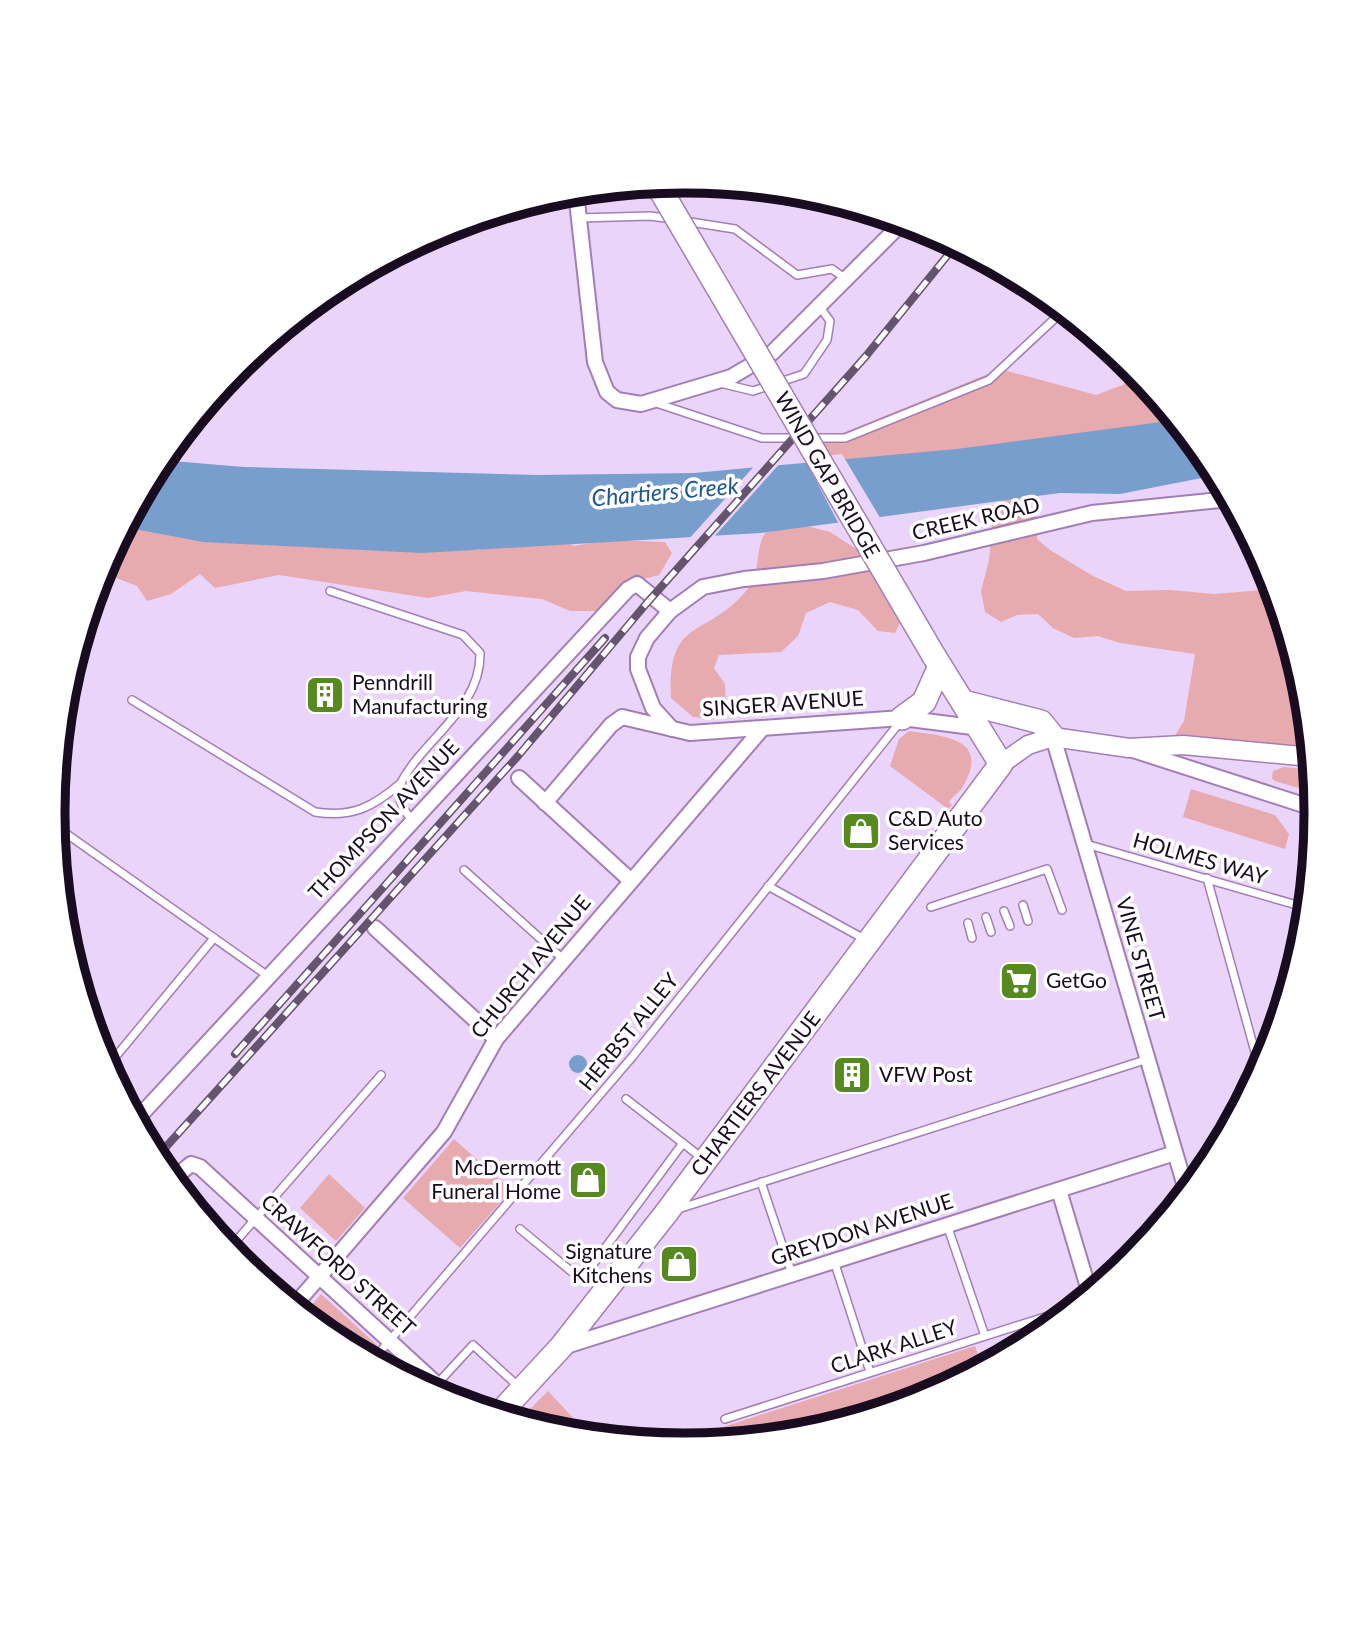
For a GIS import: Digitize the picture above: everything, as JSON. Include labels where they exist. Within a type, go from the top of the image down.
[{"type":"main road","name":"WIND GAP BRIDGE","points":[[663,194],[937,661],[1001,764]]},
{"type":"main road","points":[[902,718],[924,702],[937,661]]},
{"type":"main road","points":[[963,702],[1041,722],[1053,737]]},
{"type":"main road","name":"CHARTIERS AVENUE","points":[[506,1407],[561,1347],[667,1212],[1001,764]]},
{"type":"street","points":[[577,203],[595,362],[601,381],[607,392],[617,400],[641,404],[716,382],[753,366],[772,353],[895,230]]},
{"type":"street","name":"CREEK ROAD","points":[[672,729],[653,708],[638,669],[638,657],[648,638],[670,611],[685,598],[719,582],[823,571],[924,553],[1092,513],[1219,500]]},
{"type":"street","name":"THOMPSON AVENUE","points":[[143,1113],[632,586],[640,586],[670,611]]},
{"type":"street","name":"SINGER AVENUE","points":[[545,803],[611,725],[622,717],[672,729],[715,734],[902,718],[980,728]]},
{"type":"street","name":"CHURCH AVENUE","points":[[300,1299],[444,1132],[496,1039],[761,730]]},
{"type":"street","points":[[1001,764],[1028,745],[1053,737],[1129,748],[1183,745],[1301,756]]},
{"type":"street","name":"VINE STREET","points":[[1053,737],[1183,1180]]},
{"type":"street","points":[[1129,748],[1176,766],[1304,805]]},
{"type":"street","points":[[519,778],[631,880]]},
{"type":"street","points":[[375,928],[496,1039]]},
{"type":"street","name":"GREYDON AVENUE","points":[[561,1347],[1175,1153]]},
{"type":"street","name":"CRAWFORD STREET","points":[[181,1173],[191,1164],[200,1167],[431,1379]]},
{"type":"street","points":[[1059,1190],[1087,1284]]},
{"type":"lane","points":[[579,218],[650,216],[735,229],[797,275],[832,269],[846,279]]},
{"type":"lane","points":[[716,382],[753,391],[804,374],[827,340],[830,321],[819,306]]},
{"type":"lane","points":[[652,402],[762,438],[845,438],[989,380],[1056,317]]},
{"type":"lane","points":[[132,699],[315,812],[336,815],[361,811],[377,804],[401,783],[470,697],[481,671],[480,653],[463,635],[330,591]]},
{"type":"lane","name":"HERBST ALLEY","points":[[380,1353],[633,1056],[902,718]]},
{"type":"lane","points":[[401,783],[400,801],[412,820]]},
{"type":"lane","points":[[65,833],[268,976]]},
{"type":"lane","name":"HOLMES WAY","points":[[1083,844],[1297,905]]},
{"type":"lane","points":[[931,907],[1047,869],[1062,910]]},
{"type":"lane","points":[[464,870],[563,959]]},
{"type":"lane","points":[[1207,878],[1255,1053]]},
{"type":"lane","points":[[1014,879],[1018,889]]},
{"type":"lane","points":[[768,886],[869,942]]},
{"type":"lane","points":[[996,886],[999,895]]},
{"type":"lane","points":[[978,891],[981,901]]},
{"type":"lane","points":[[960,897],[963,907]]},
{"type":"lane","points":[[1023,905],[1028,920]]},
{"type":"lane","points":[[1004,911],[1010,926]]},
{"type":"lane","points":[[986,917],[991,932]]},
{"type":"lane","points":[[968,923],[972,939]]},
{"type":"lane","points":[[115,1057],[214,938]]},
{"type":"lane","points":[[667,1212],[1147,1059]]},
{"type":"lane","points":[[236,1241],[382,1075]]},
{"type":"lane","points":[[626,1099],[706,1161]]},
{"type":"lane","points":[[588,1271],[683,1143]]},
{"type":"lane","points":[[761,1182],[792,1274]]},
{"type":"lane","points":[[947,1225],[985,1336]]},
{"type":"lane","points":[[520,1229],[572,1272],[588,1271],[609,1286]]},
{"type":"lane","points":[[834,1261],[870,1373]]},
{"type":"lane","name":"CLARK ALLEY","points":[[725,1419],[1045,1317]]},
{"type":"lane","points":[[439,1382],[473,1345],[522,1390]]},
{"type":"shaded area","points":[[1000,369],[1096,395],[1130,382],[1187,451],[825,477],[813,445]]},
{"type":"shaded area","points":[[1014,494],[1032,507],[1037,523],[1037,539],[1050,550],[1093,576],[1126,591],[1170,590],[1214,594],[1262,590],[1283,653],[1301,751],[1171,742],[1184,721],[1195,654],[1120,643],[1098,636],[1074,638],[1053,628],[1038,614],[1017,615],[1001,622],[985,612],[981,591],[989,560],[994,506],[1002,498]]},
{"type":"shaded area","points":[[784,520],[830,532],[858,550],[902,619],[895,633],[878,631],[858,610],[830,602],[806,613],[798,636],[781,652],[719,655],[714,668],[725,684],[726,707],[715,719],[693,717],[671,698],[671,672],[675,653],[682,641],[692,632],[731,606],[746,591],[756,570],[765,533]]},
{"type":"shaded area","points":[[137,523],[432,549],[480,550],[492,535],[553,536],[574,546],[606,540],[665,542],[672,553],[659,575],[622,585],[598,611],[570,611],[542,599],[466,591],[428,598],[279,575],[215,588],[200,574],[171,594],[147,601],[137,586],[112,576]]},
{"type":"shaded area","points":[[909,731],[949,738],[968,749],[970,771],[962,788],[949,802],[952,805],[948,809],[890,766],[899,739]]},
{"type":"shaded area","points":[[1284,767],[1303,769],[1303,790],[1275,781],[1272,778],[1273,771]]},
{"type":"shaded area","points":[[1191,789],[1275,815],[1289,834],[1285,849],[1183,817]]},
{"type":"shaded area","points":[[454,1139],[511,1190],[460,1248],[403,1198]]},
{"type":"shaded area","points":[[329,1174],[365,1208],[336,1241],[300,1208]]},
{"type":"shaded area","points":[[321,1294],[378,1346],[375,1350],[310,1307]]},
{"type":"shaded area","points":[[975,1346],[979,1358],[922,1386],[845,1412],[765,1427],[708,1432]]},
{"type":"shaded area","points":[[548,1391],[578,1423],[564,1421],[526,1413]]},
{"type":"water","name":"Chartiers Creek","points":[[1164,422],[1205,477],[1120,494],[1060,493],[760,533],[422,553],[203,542],[134,529],[175,461],[244,467],[538,475],[694,473],[957,449]]},
{"type":"water","points":[[574,1055],[582,1055],[587,1064],[585,1071],[574,1073],[569,1068],[569,1060]]},
{"type":"pier","points":[[842,454],[882,521],[840,526],[804,458]]},
{"type":"pier","points":[[783,460],[712,539],[688,540],[757,463]]},
{"type":"railway","points":[[164,1149],[518,756],[646,604],[866,356],[950,253]]},
{"type":"railway","points":[[235,1054],[605,638]]},
{"type":"place","name":"Penndrill Manufacturing","points":[[325,695]]},
{"type":"place","name":"C&D Auto Services","points":[[861,831]]},
{"type":"place","name":"GetGo","points":[[1019,981]]},
{"type":"place","name":"VFW Post","points":[[852,1075]]},
{"type":"place","name":"McDermott Funeral Home","points":[[588,1180]]},
{"type":"place","name":"Signature Kitchens","points":[[679,1264]]}]
